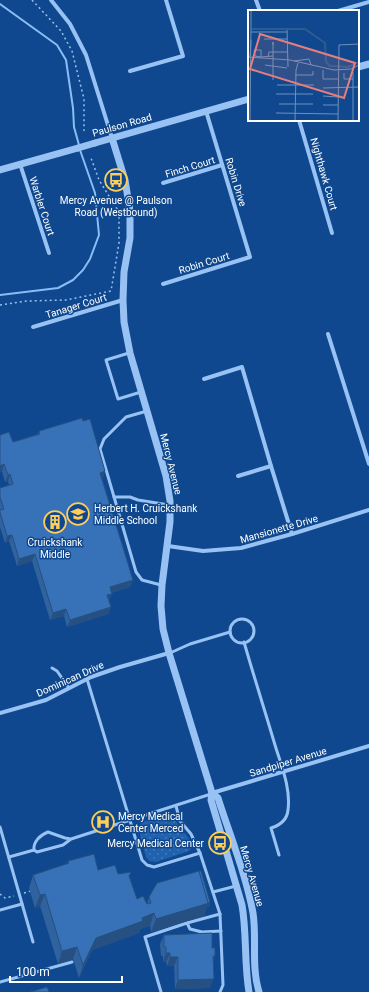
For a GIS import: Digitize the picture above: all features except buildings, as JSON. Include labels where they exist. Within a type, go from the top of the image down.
[{"type":"street","points":[[50,0],[70,24],[86,55],[112,138]]},
{"type":"street","points":[[130,71],[183,56],[166,0]]},
{"type":"street","points":[[256,0],[260,10]]},
{"type":"street","points":[[341,10],[369,2]]},
{"type":"street","points":[[359,67],[369,64]]},
{"type":"street","name":"Paulson Road","points":[[0,170],[248,99]]},
{"type":"street","name":"Robin Drive","points":[[206,111],[250,258]]},
{"type":"street","name":"Nighthawk Court","points":[[300,121],[332,233]]},
{"type":"street","name":"Mercy Avenue","points":[[112,138],[125,180],[130,211],[130,238],[124,272],[124,322],[130,353],[166,476],[170,505],[168,546],[162,585],[161,606],[163,629],[168,653],[212,793],[211,800],[242,905],[245,920],[246,972],[249,992]]},
{"type":"street","name":"Warbler Court","points":[[20,164],[49,253]]},
{"type":"street","name":"Finch Court","points":[[163,184],[222,165]]},
{"type":"street","name":"Robin Court","points":[[163,284],[250,258]]},
{"type":"street","name":"Tanager Court","points":[[33,327],[123,300]]},
{"type":"street","points":[[328,334],[369,464]]},
{"type":"street","points":[[204,379],[242,367],[292,534]]},
{"type":"street","points":[[238,476],[271,466]]},
{"type":"street","name":"Mansionette Drive","points":[[168,546],[202,550],[241,548],[369,510]]},
{"type":"street","name":"Dominican Drive","points":[[0,713],[46,700],[87,679],[120,667],[168,653]]},
{"type":"street","name":"Sandpiper Avenue","points":[[212,793],[369,746]]},
{"type":"street","name":"Mercy Avenue","points":[[212,793],[218,798],[248,892],[253,914],[255,935],[255,972],[259,992]]},
{"type":"lane","points":[[130,353],[106,360],[118,399],[141,392]]},
{"type":"lane","points":[[147,411],[126,417],[104,438],[100,449],[136,572],[142,580],[162,585]]},
{"type":"lane","points":[[114,497],[130,497],[138,500],[170,505]]},
{"type":"lane","points":[[242,619],[249,622],[254,632],[250,639],[244,642],[236,641],[231,636],[230,632],[230,628],[235,622],[242,619]]},
{"type":"lane","points":[[168,653],[190,644],[230,632]]},
{"type":"lane","points":[[244,642],[283,772],[289,799],[288,811],[285,820],[278,826],[271,828],[279,855]]},
{"type":"lane","points":[[52,668],[57,671],[69,688]]},
{"type":"lane","points":[[87,679],[142,860],[147,865],[154,867],[200,852]]},
{"type":"lane","points":[[9,857],[34,850],[37,852],[63,845],[71,839],[212,793]]},
{"type":"lane","points":[[176,806],[180,821],[191,834],[200,852],[220,914],[224,986],[220,992]]},
{"type":"lane","points":[[0,827],[33,942]]},
{"type":"lane","points":[[34,850],[36,842],[48,832],[71,839]]},
{"type":"lane","points":[[213,892],[236,886]]},
{"type":"lane","points":[[0,910],[22,904]]},
{"type":"lane","points":[[161,992],[145,937],[220,914]]},
{"type":"lane","points":[[187,923],[190,929],[195,931],[221,931]]},
{"type":"lane","points":[[0,982],[72,962]]},
{"type":"path","points":[[32,0],[61,32],[72,51],[84,99],[84,131]]},
{"type":"path","points":[[0,305],[27,301],[66,300],[112,291],[119,243],[119,216],[117,209],[99,180],[91,158]]},
{"type":"shaded area","points":[[167,814],[174,816],[178,825],[190,840],[193,847],[189,851],[156,862],[149,861],[146,857],[138,827],[142,822]]},
{"type":"waterway","points":[[0,4],[57,45],[66,60],[73,108],[74,127],[79,145]]},
{"type":"waterway","points":[[0,295],[58,288],[73,280],[83,270],[90,259],[99,235],[95,193],[80,150]]},
{"type":"place","name":"Mercy Avenue @ Paulson Road (Westbound)","points":[[116,180]]},
{"type":"place","name":"Herbert H. Cruickshank Middle School","points":[[78,514]]},
{"type":"place","name":"Cruickshank Middle","points":[[55,522]]},
{"type":"place","name":"Mercy Medical Center Merced","points":[[103,822]]},
{"type":"place","name":"Mercy Medical Center","points":[[220,843]]}]
